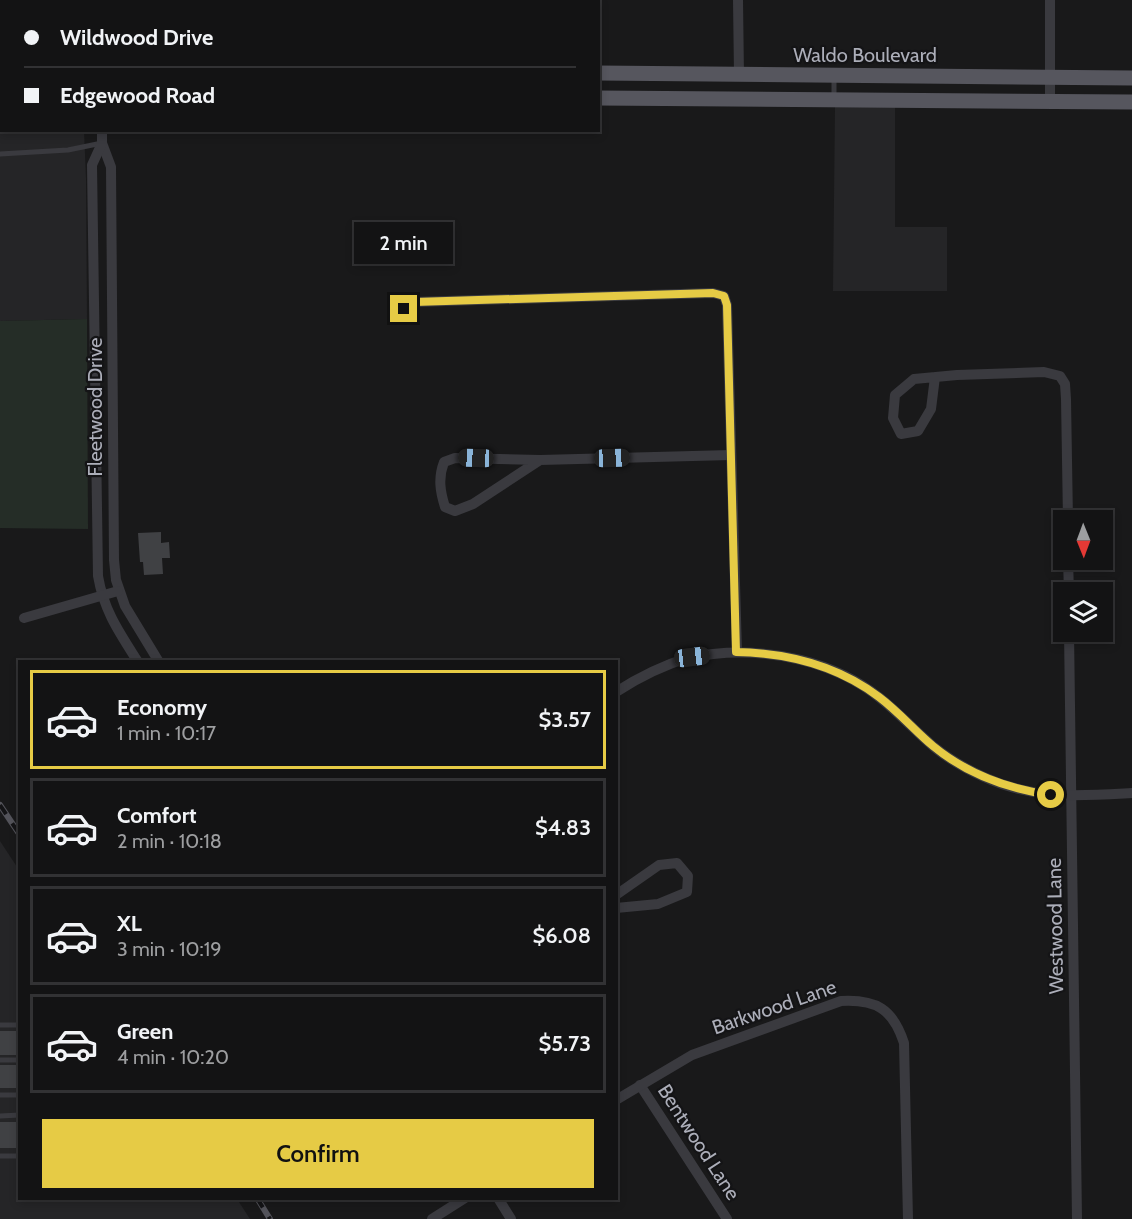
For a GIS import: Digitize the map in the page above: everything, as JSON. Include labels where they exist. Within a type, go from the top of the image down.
[{"type":"main road","name":"Waldo Boulevard","points":[[600,73],[1132,78]]},
{"type":"main road","points":[[600,98],[1132,102]]},
{"type":"street","points":[[738,0],[739,75]]},
{"type":"street","points":[[1050,0],[1050,101]]},
{"type":"street","name":"Fleetwood Drive","points":[[102,132],[102,142],[111,167],[116,580],[125,606],[158,660]]},
{"type":"street","name":"Fleetwood Drive","points":[[102,142],[92,165],[98,576],[102,596],[114,624],[137,660]]},
{"type":"street","points":[[393,315],[414,302],[713,293],[724,296],[727,305],[736,652]]},
{"type":"street","points":[[935,377],[931,409],[918,431],[901,434],[893,418],[895,395],[914,380],[935,377],[957,375],[1044,372],[1060,376],[1065,384],[1066,399],[1068,510]]},
{"type":"street","points":[[540,460],[473,504],[456,511],[445,507],[441,492],[440,472],[444,462],[455,458],[540,460],[731,455]]},
{"type":"street","points":[[24,618],[118,591]]},
{"type":"street","name":"Westwood Lane","points":[[1069,642],[1077,1219]]},
{"type":"street","points":[[618,691],[639,678],[692,657],[754,652],[795,658],[835,671],[854,681],[879,697],[934,747],[952,760],[986,778],[1034,793],[1071,796],[1132,793]]},
{"type":"street","points":[[618,894],[659,865],[677,863],[688,876],[687,892],[658,904],[618,908]]},
{"type":"street","name":"Barkwood Lane","points":[[618,1100],[692,1054],[841,1001],[859,1000],[877,1006],[894,1019],[903,1044],[908,1219]]},
{"type":"street","name":"Bentwood Lane","points":[[640,1085],[727,1219]]},
{"type":"street","points":[[432,1219],[462,1200]]},
{"type":"street","points":[[499,1200],[511,1219]]},
{"type":"lane","points":[[834,76],[834,99]]},
{"type":"lane","points":[[0,154],[68,150],[102,142]]},
{"type":"lane","points":[[0,1025],[18,1025]]},
{"type":"lane","points":[[0,1060],[18,1060]]},
{"type":"lane","points":[[0,1095],[18,1095]]},
{"type":"lane","points":[[0,1116],[18,1115]]},
{"type":"lane","points":[[0,1156],[18,1156]]},
{"type":"shaded area","points":[[835,107],[895,107],[895,227],[947,227],[947,291],[833,291]]},
{"type":"shaded area","points":[[0,132],[84,132],[87,319],[0,321]]},
{"type":"shaded area","points":[[87,319],[88,529],[0,528],[0,321]]},
{"type":"shaded area","points":[[0,841],[18,868],[18,1200],[238,1200],[250,1219],[0,1219]]},
{"type":"building","points":[[161,532],[161,543],[169,542],[170,558],[162,558],[163,574],[144,575],[143,562],[140,562],[138,533]]},
{"type":"building","points":[[0,1031],[18,1031],[18,1055],[0,1055]]},
{"type":"building","points":[[0,1065],[18,1065],[18,1088],[0,1088]]},
{"type":"building","points":[[0,1122],[18,1122],[18,1148],[0,1148]]},
{"type":"railway","points":[[0,805],[18,832]]},
{"type":"railway","points":[[258,1200],[270,1219]]},
{"type":"route","points":[[404,309],[414,302],[713,293],[724,296],[727,305],[736,652],[754,652],[795,658],[835,671],[879,697],[934,747],[952,760],[1005,785],[1051,795]]}]
